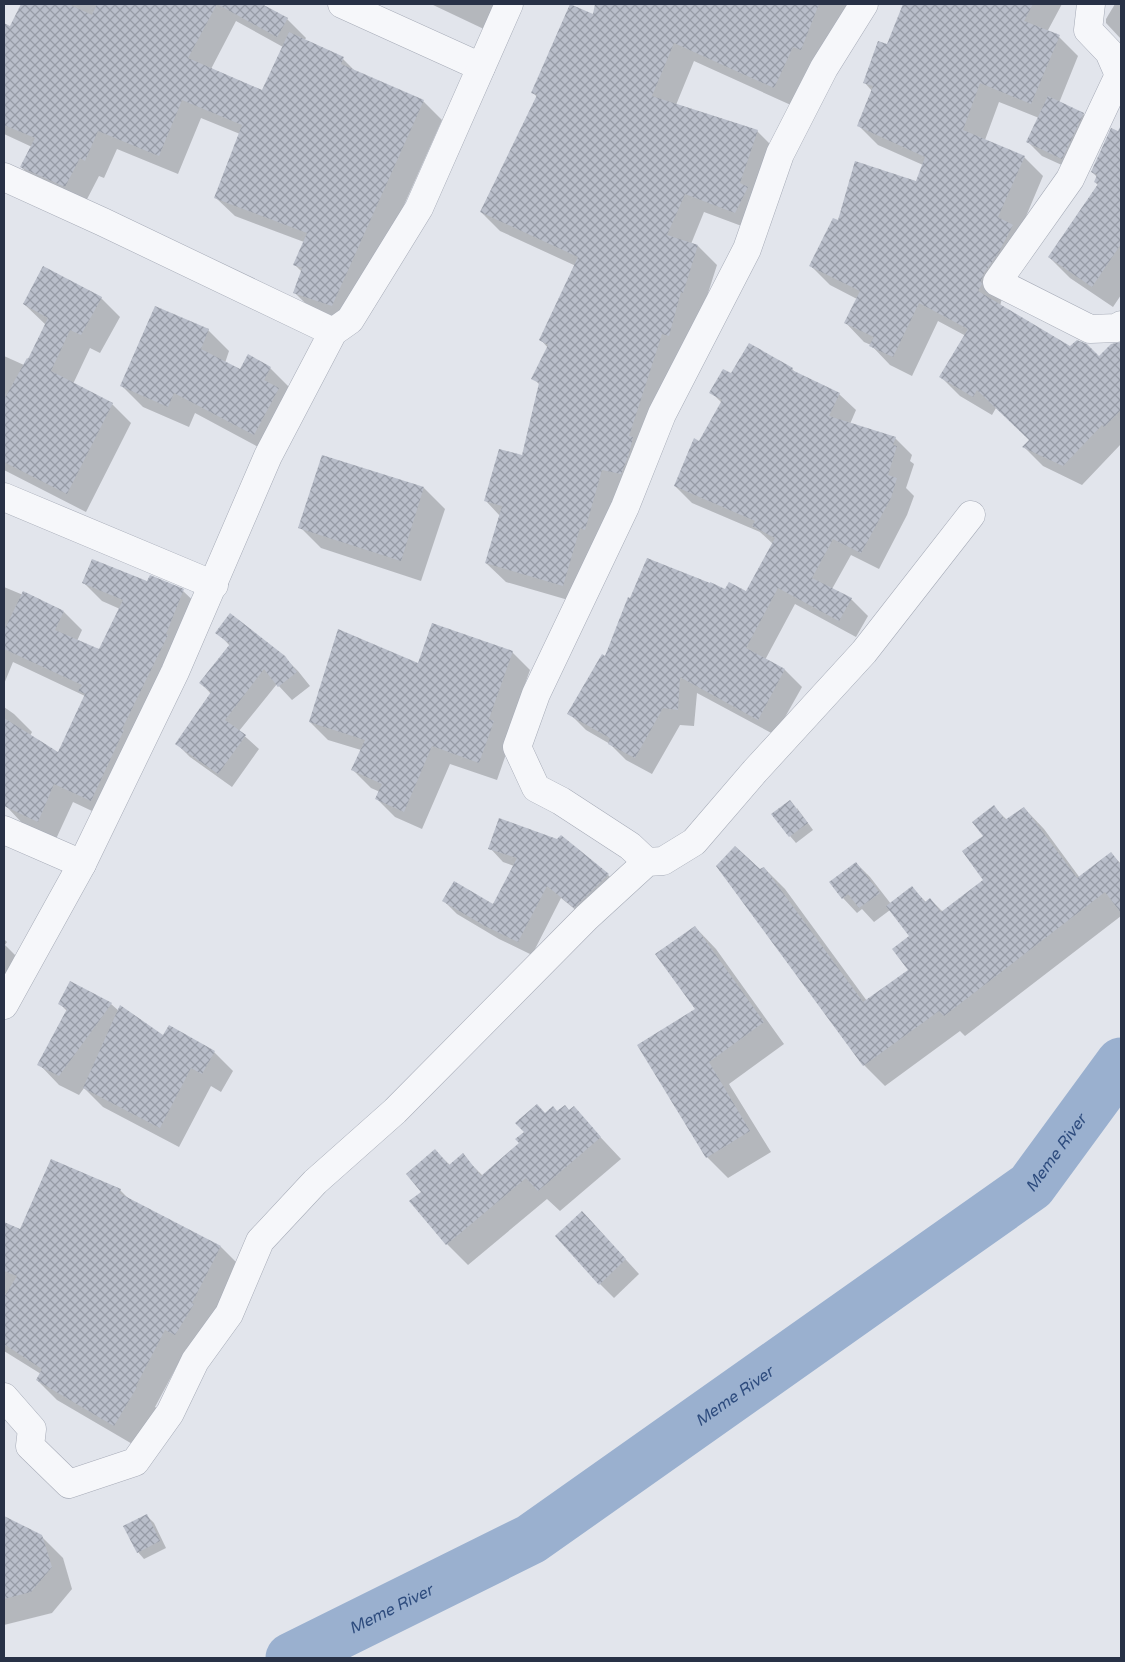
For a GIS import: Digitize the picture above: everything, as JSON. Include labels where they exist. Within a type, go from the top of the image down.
[{"type":"street","points":[[342,4],[481,67]]},
{"type":"street","points":[[4,1005],[82,864],[214,585],[268,456],[333,332],[350,320],[419,208],[509,4]]},
{"type":"street","points":[[647,862],[630,846],[536,788],[517,747],[536,694],[625,507],[662,414],[747,250],[780,154],[824,68],[864,4]]},
{"type":"street","points":[[1091,4],[1088,30],[1109,52],[1120,76],[1070,179],[997,282],[1090,329],[1117,328],[1121,325]]},
{"type":"street","points":[[4,177],[333,332]]},
{"type":"street","points":[[4,497],[214,585]]},
{"type":"street","points":[[4,1397],[32,1429],[30,1446],[69,1484],[135,1462],[170,1413],[195,1361],[229,1314],[260,1241],[315,1182],[395,1110],[587,917],[647,862],[663,861],[694,842],[755,771],[864,652],[971,515]]},
{"type":"street","points":[[4,830],[82,864]]},
{"type":"building","points":[[21,4],[68,4],[92,15],[97,4],[217,4],[188,58],[262,90],[289,32],[344,57],[341,64],[424,100],[332,306],[293,293],[302,268],[293,265],[307,233],[214,198],[242,125],[182,100],[159,156],[98,131],[85,161],[80,158],[65,187],[20,167],[35,138],[4,125],[4,23],[10,26]]},
{"type":"building","points":[[217,4],[262,4],[288,18],[277,37]]},
{"type":"building","points":[[570,4],[593,14],[595,4],[819,4],[801,50],[793,47],[774,88],[674,43],[652,96],[758,130],[740,183],[748,187],[735,213],[685,194],[667,235],[698,245],[683,293],[681,292],[669,336],[662,334],[629,436],[633,437],[629,454],[621,474],[602,470],[585,530],[580,528],[563,586],[485,563],[502,506],[484,501],[499,449],[522,455],[539,383],[531,379],[548,345],[539,340],[578,257],[480,212],[537,95],[531,93]]},
{"type":"building","points":[[903,4],[1033,4],[1024,21],[1060,35],[1031,104],[980,83],[963,130],[1025,156],[998,217],[1013,225],[999,252],[984,273],[981,281],[982,284],[978,291],[1070,346],[1077,340],[1087,344],[1099,356],[1111,344],[1121,342],[1121,410],[1104,427],[1102,425],[1063,466],[1022,447],[1029,440],[977,390],[973,397],[939,377],[968,329],[919,303],[893,357],[869,346],[874,337],[844,323],[860,291],[809,266],[833,218],[838,220],[855,161],[916,181],[925,157],[857,126],[873,86],[863,83],[878,41],[887,44]]},
{"type":"building","points":[[1048,96],[1084,113],[1062,159],[1026,142]]},
{"type":"building","points":[[1121,125],[1121,244],[1092,287],[1048,257],[1098,184],[1094,182],[1097,175],[1091,172],[1111,128],[1118,131]]},
{"type":"building","points":[[43,266],[102,297],[81,335],[70,330],[51,371],[113,403],[67,494],[4,462],[4,400],[28,359],[48,318],[23,304]]},
{"type":"building","points":[[155,306],[209,329],[201,349],[240,369],[248,354],[271,367],[264,380],[279,388],[254,435],[174,393],[168,407],[120,386]]},
{"type":"building","points":[[749,343],[793,368],[792,370],[840,393],[829,416],[896,437],[893,445],[897,446],[888,475],[897,478],[891,498],[861,553],[833,539],[812,578],[852,598],[839,621],[778,588],[746,648],[785,669],[758,720],[680,677],[678,710],[663,708],[635,758],[608,744],[610,738],[567,714],[602,654],[605,656],[628,597],[630,598],[647,558],[725,589],[729,582],[746,591],[775,538],[752,526],[755,521],[674,486],[694,438],[699,441],[722,400],[709,393],[723,369],[731,373]]},
{"type":"building","points":[[322,455],[424,487],[401,561],[298,528]]},
{"type":"building","points":[[92,559],[147,581],[150,575],[184,589],[166,634],[168,635],[122,729],[124,730],[91,801],[54,784],[38,822],[4,806],[4,718],[58,752],[85,694],[78,691],[82,685],[4,649],[4,631],[23,591],[64,611],[55,630],[99,649],[123,600],[82,583]]},
{"type":"building","points":[[230,613],[285,656],[297,672],[278,687],[264,669],[225,720],[246,735],[218,774],[175,744],[211,692],[199,683],[230,644],[215,633]]},
{"type":"building","points":[[432,623],[513,651],[489,719],[494,721],[479,763],[432,746],[404,812],[375,799],[382,784],[351,770],[365,740],[309,722],[338,629],[418,663]]},
{"type":"building","points":[[790,800],[808,823],[789,837],[771,814]]},
{"type":"building","points":[[994,805],[1005,820],[1024,807],[1077,878],[1111,852],[1121,865],[1121,913],[1105,892],[944,1016],[939,1011],[863,1066],[716,866],[735,846],[760,869],[764,867],[863,1002],[908,970],[892,949],[909,936],[886,906],[912,886],[925,902],[930,898],[941,912],[983,880],[962,851],[983,836],[972,822]]},
{"type":"building","points":[[499,818],[557,839],[561,835],[609,874],[574,908],[547,886],[518,942],[485,926],[442,901],[454,881],[493,904],[517,858],[488,849]]},
{"type":"building","points":[[856,862],[880,893],[859,908],[848,894],[842,899],[829,882]]},
{"type":"building","points":[[695,926],[764,1022],[709,1062],[750,1131],[706,1158],[637,1045],[695,1009],[655,954]]},
{"type":"building","points":[[70,981],[112,1003],[59,1076],[37,1065],[67,1009],[58,1004]]},
{"type":"building","points":[[120,1005],[163,1035],[169,1025],[215,1051],[202,1074],[191,1068],[160,1128],[83,1088]]},
{"type":"building","points":[[537,1104],[545,1113],[553,1106],[557,1111],[565,1105],[569,1110],[574,1106],[601,1137],[538,1191],[526,1178],[446,1245],[409,1201],[421,1192],[406,1174],[435,1149],[449,1165],[463,1153],[481,1176],[519,1143],[515,1139],[524,1132],[515,1123]]},
{"type":"building","points":[[51,1159],[121,1189],[119,1193],[221,1246],[192,1303],[194,1304],[175,1335],[165,1330],[137,1387],[114,1426],[36,1380],[42,1369],[4,1344],[4,1297],[17,1276],[4,1271],[4,1222],[20,1229]]},
{"type":"building","points":[[582,1211],[626,1259],[599,1285],[555,1236]]},
{"type":"building","points":[[147,1514],[160,1541],[137,1553],[123,1526]]},
{"type":"building","points":[[4,1516],[42,1535],[52,1567],[31,1592],[4,1599]]},
{"type":"waterway","name":"Meme River","points":[[291,1658],[531,1539],[1031,1186],[1121,1063]]}]
